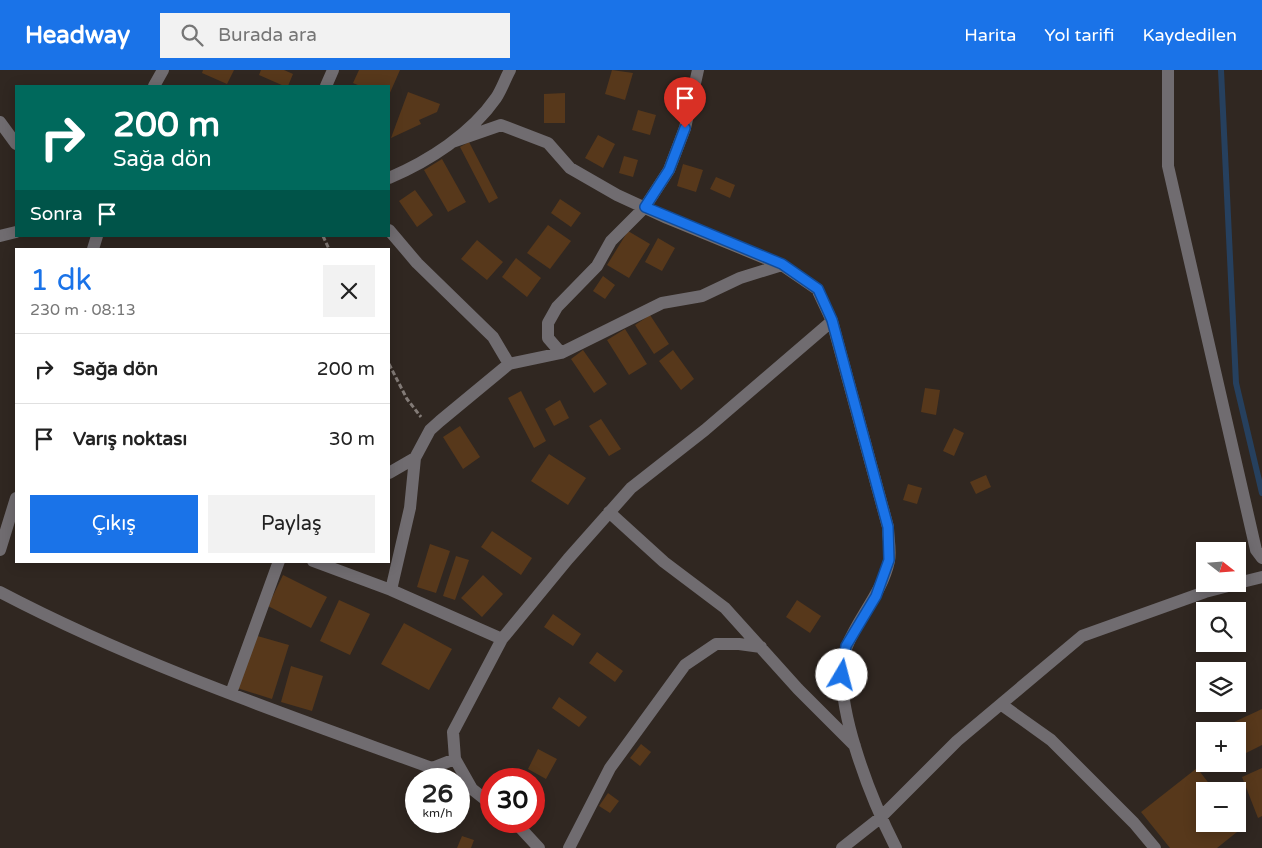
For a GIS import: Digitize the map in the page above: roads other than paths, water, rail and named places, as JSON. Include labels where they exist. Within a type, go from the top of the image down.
[{"type":"street","points":[[155,85],[163,70]]},
{"type":"street","points":[[326,85],[333,70]]},
{"type":"street","points":[[390,178],[414,168],[452,142],[497,97],[510,70]]},
{"type":"street","points":[[561,354],[548,338],[548,323],[557,307],[597,266],[611,241],[645,207],[669,170],[685,128],[698,70]]},
{"type":"street","points":[[1168,70],[1168,166],[1256,550],[1262,558]]},
{"type":"street","points":[[0,122],[15,143]]},
{"type":"street","points":[[452,142],[501,125],[548,143],[570,168],[645,207],[782,264],[818,289],[832,320],[888,527],[889,560],[876,596],[846,646],[842,675],[842,700],[856,748],[890,844]]},
{"type":"street","points":[[390,231],[418,263],[493,336],[509,364]]},
{"type":"street","points":[[0,236],[15,232]]},
{"type":"street","points":[[391,590],[410,508],[415,458],[430,430],[509,364],[561,354],[662,303],[702,296],[740,278],[782,264]]},
{"type":"street","points":[[480,795],[472,789],[455,760],[453,732],[502,640],[568,559],[631,488],[705,430],[832,320]]},
{"type":"street","points":[[390,472],[415,458]]},
{"type":"street","points":[[0,550],[15,501]]},
{"type":"street","points":[[609,512],[664,562],[724,608],[762,647],[798,689],[856,748]]},
{"type":"street","points":[[231,693],[278,563]]},
{"type":"street","points":[[318,563],[391,590],[502,640]]},
{"type":"street","points":[[1246,581],[1262,577]]},
{"type":"street","points":[[0,592],[62,625],[231,693],[432,768],[455,760]]},
{"type":"street","points":[[842,848],[880,818],[957,741],[1082,636],[1205,592]]},
{"type":"street","points":[[569,848],[610,768],[685,665],[716,644],[762,647]]},
{"type":"street","points":[[1002,705],[1051,740],[1134,823],[1155,848]]},
{"type":"street","points":[[525,833],[539,848]]},
{"type":"waterway","points":[[1221,70],[1236,383],[1262,493]]}]
